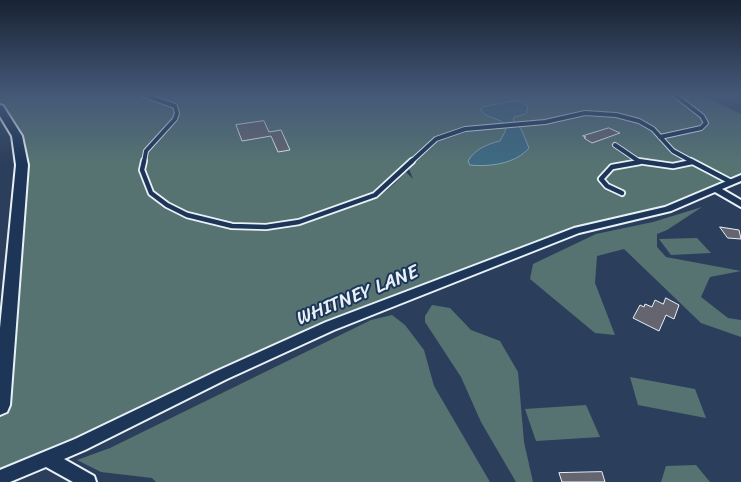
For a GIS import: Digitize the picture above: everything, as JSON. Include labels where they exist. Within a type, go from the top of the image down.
[{"type":"main road","points":[[0,400],[22,165],[18,136],[6,117]]},
{"type":"street","name":"WHITNEY LANE","points":[[0,478],[48,459],[269,352],[330,326],[577,230],[668,209],[736,180]]},
{"type":"street","points":[[716,189],[741,204]]},
{"type":"street","points":[[48,459],[88,482]]},
{"type":"lane","points":[[176,117],[146,151],[142,170],[151,193],[167,205],[187,215],[232,226],[266,227],[299,222],[375,194],[436,139],[464,129],[501,124],[546,122],[566,117]]},
{"type":"lane","points":[[624,117],[653,129],[673,151],[692,162],[736,180]]},
{"type":"lane","points":[[660,136],[701,128],[706,123],[703,117]]},
{"type":"lane","points":[[615,145],[640,162]]},
{"type":"lane","points":[[622,193],[607,186],[601,179],[603,173],[610,168],[617,165],[640,162],[673,166],[692,162]]},
{"type":"green space","points":[[4,117],[741,117],[741,178],[668,209],[595,225],[435,285],[0,477],[0,402],[22,158]],"holes":[[[407,164],[413,179],[406,172],[384,193],[376,197],[303,223],[289,227],[260,230],[246,229],[233,225],[266,226],[297,221],[375,195]]]},
{"type":"green space","points":[[702,207],[667,230],[657,234],[657,247],[666,257],[741,271],[710,277],[701,297],[728,318],[741,320],[741,337],[701,323],[624,249],[597,256],[595,283],[615,335],[595,333],[530,279],[533,264],[596,234],[653,222]]},
{"type":"green space","points":[[697,238],[711,253],[671,255],[659,239]]},
{"type":"green space","points":[[432,305],[450,308],[471,330],[500,341],[518,372],[524,442],[533,482],[516,482],[481,422],[461,377],[425,322],[425,316]]},
{"type":"green space","points":[[392,315],[405,325],[424,350],[434,386],[490,482],[156,482],[152,478],[101,472],[77,460],[110,448],[371,320]]},
{"type":"green space","points":[[630,377],[695,389],[706,418],[638,405]]},
{"type":"green space","points":[[586,405],[600,437],[536,441],[525,409]]},
{"type":"green space","points":[[696,465],[710,482],[661,482],[666,466]]},
{"type":"shaded area","points":[[493,117],[514,117],[513,120],[521,129],[529,148],[517,158],[509,161],[494,165],[470,165],[468,161],[477,151],[500,141],[506,126]]},
{"type":"building","points":[[264,121],[269,132],[281,130],[290,150],[278,152],[271,136],[242,141],[236,125]]},
{"type":"building","points":[[609,128],[620,133],[592,143],[583,136]]},
{"type":"building","points":[[720,227],[739,230],[741,239],[728,238]]},
{"type":"building","points":[[666,298],[679,305],[674,319],[666,315],[659,331],[633,318],[640,305],[644,307],[645,304],[652,307],[655,300],[663,304]]},
{"type":"building","points":[[602,472],[605,482],[562,482],[559,473]]}]
